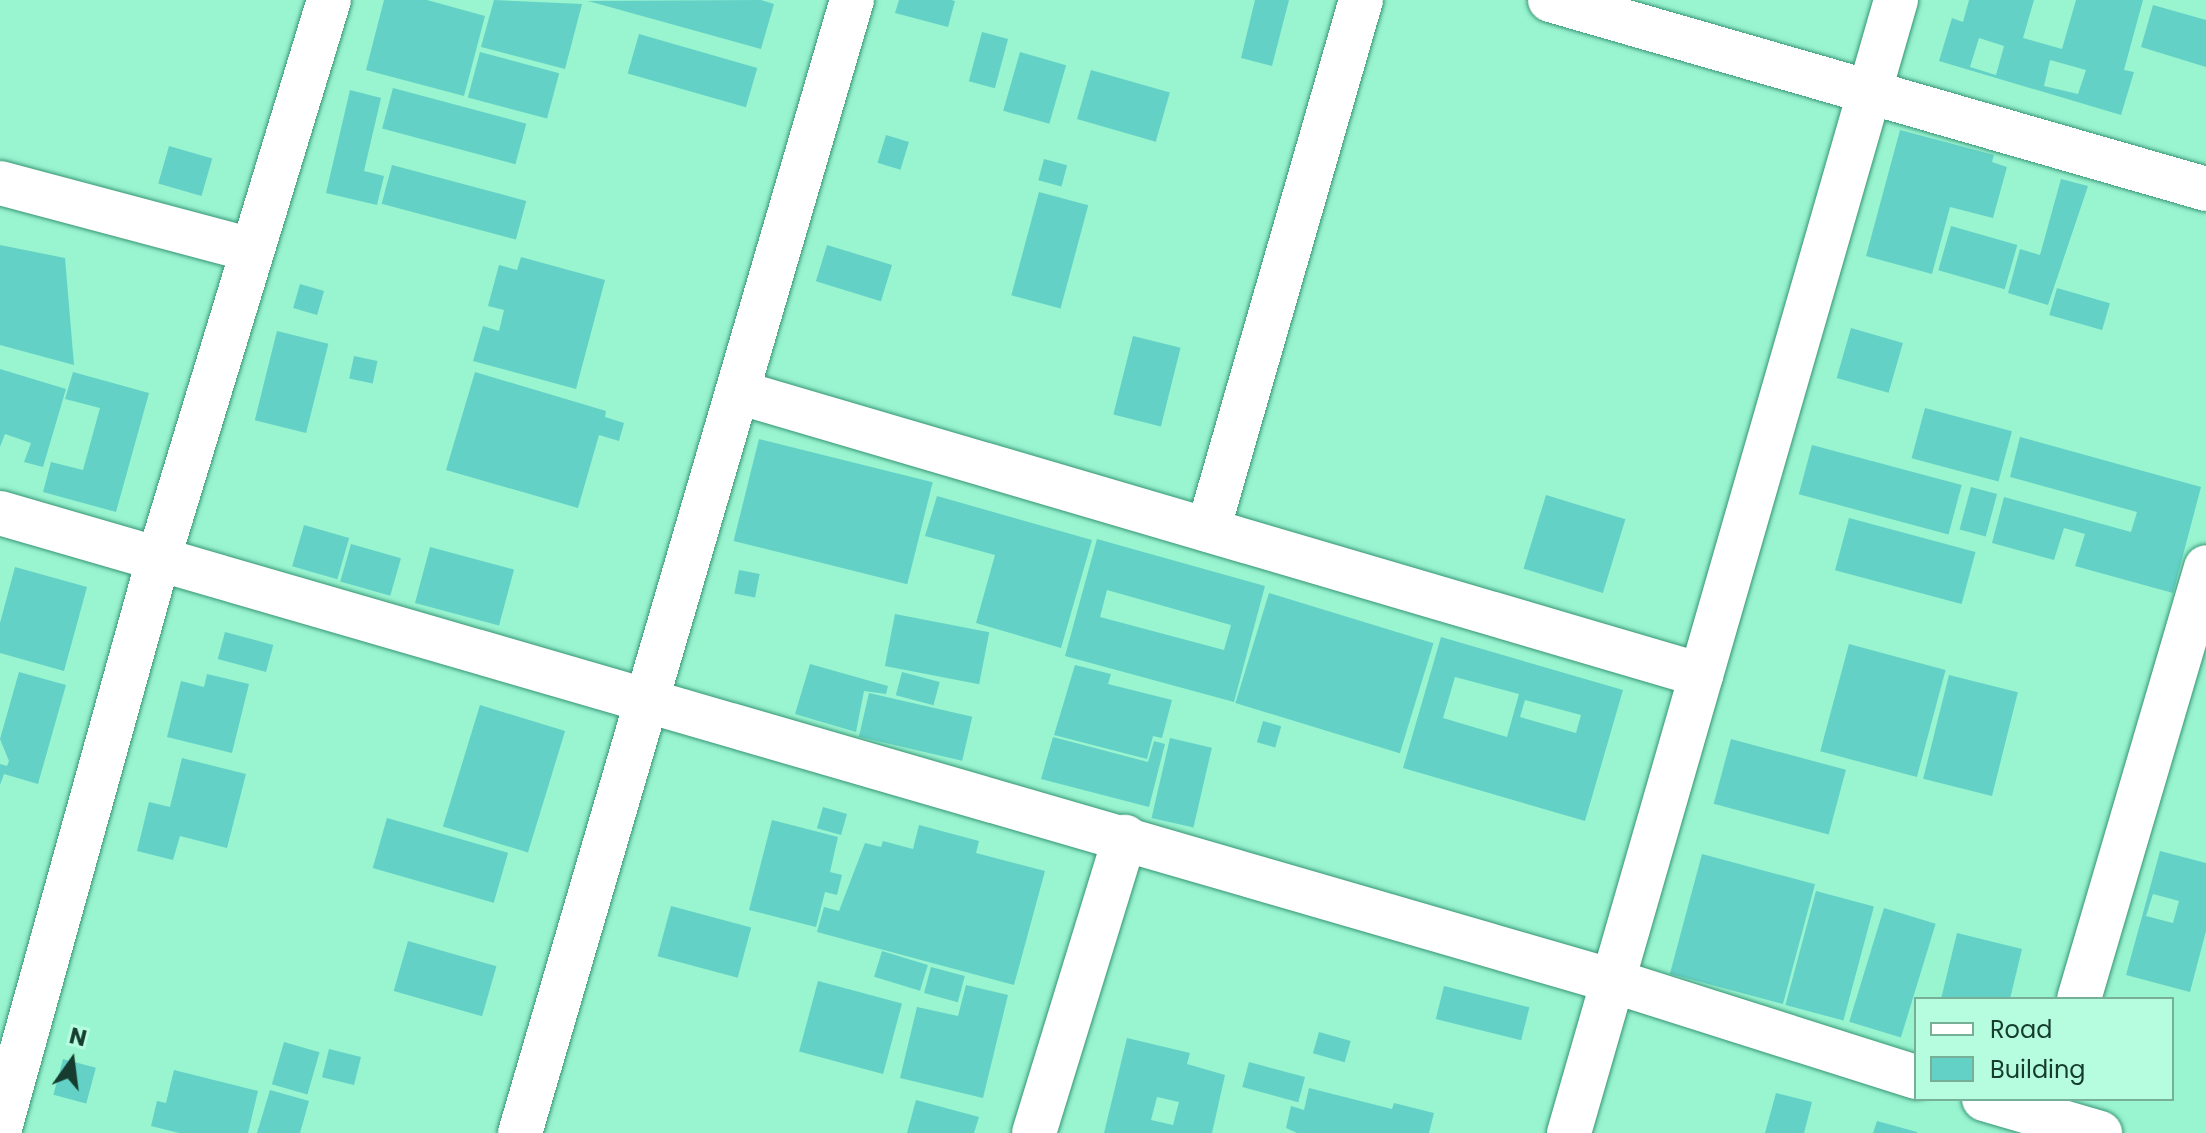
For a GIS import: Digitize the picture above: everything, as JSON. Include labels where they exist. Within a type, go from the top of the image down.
[{"type":"street","points":[[0,1128],[159,557],[329,0]]},
{"type":"street","points":[[520,1133],[852,0]]},
{"type":"street","points":[[1208,530],[1361,0]]},
{"type":"street","points":[[1550,0],[2206,189]]},
{"type":"street","points":[[1569,1133],[1896,0]]},
{"type":"street","points":[[0,183],[252,250]]},
{"type":"street","points":[[738,392],[1701,675]]},
{"type":"street","points":[[0,513],[159,557],[646,703],[1125,837],[1613,981],[1914,1076]]},
{"type":"street","points":[[2080,997],[2206,567]]},
{"type":"street","points":[[1034,1133],[1125,837]]},
{"type":"street","points":[[1991,1101],[2100,1133]]},
{"type":"building","points":[[384,0],[427,0],[485,16],[464,96],[366,70]]},
{"type":"building","points":[[494,0],[582,4],[565,69],[481,47]]},
{"type":"building","points":[[761,0],[774,4],[761,49],[588,1]]},
{"type":"building","points":[[899,0],[955,1],[948,27],[895,13]]},
{"type":"building","points":[[1255,0],[1289,0],[1272,66],[1241,58]]},
{"type":"building","points":[[1969,0],[2034,0],[2023,38],[2062,49],[2076,0],[2143,0],[2124,70],[2134,72],[2121,115],[1939,61],[1952,18],[1963,22]],"holes":[[[1979,38],[2004,46],[1996,75],[1970,67]],[[2050,60],[2086,70],[2078,94],[2044,86]]]},
{"type":"building","points":[[2153,5],[2206,20],[2206,67],[2141,47]]},
{"type":"building","points":[[982,32],[1008,39],[995,88],[969,81]]},
{"type":"building","points":[[639,34],[757,68],[746,107],[628,73]]},
{"type":"building","points":[[480,52],[559,73],[547,119],[468,97]]},
{"type":"building","points":[[1020,52],[1066,65],[1049,124],[1003,111]]},
{"type":"building","points":[[1091,70],[1170,93],[1156,142],[1077,119]]},
{"type":"building","points":[[393,88],[526,124],[515,164],[382,129]]},
{"type":"building","points":[[350,90],[381,98],[364,171],[384,176],[377,205],[326,193]]},
{"type":"building","points":[[1900,130],[1994,155],[1992,162],[2007,167],[1993,218],[1950,207],[1932,274],[1866,256]]},
{"type":"building","points":[[886,135],[909,142],[900,170],[878,163]]},
{"type":"building","points":[[169,146],[212,158],[202,196],[158,183]]},
{"type":"building","points":[[1044,159],[1067,165],[1061,186],[1038,180]]},
{"type":"building","points":[[392,165],[526,201],[516,240],[382,204]]},
{"type":"building","points":[[2061,179],[2088,186],[2048,305],[2008,293],[2020,249],[2040,255]]},
{"type":"building","points":[[1039,192],[1088,205],[1061,309],[1011,295]]},
{"type":"building","points":[[1951,226],[2017,245],[2005,289],[1938,270]]},
{"type":"building","points":[[0,245],[65,258],[74,365],[0,345]]},
{"type":"building","points":[[827,245],[892,265],[881,301],[816,281]]},
{"type":"building","points":[[521,257],[605,280],[576,389],[473,361],[483,326],[499,331],[504,310],[488,306],[499,265],[517,270]]},
{"type":"building","points":[[300,284],[324,291],[317,315],[293,308]]},
{"type":"building","points":[[2057,288],[2110,303],[2102,330],[2049,315]]},
{"type":"building","points":[[1851,328],[1903,343],[1889,393],[1837,378]]},
{"type":"building","points":[[277,331],[328,344],[306,433],[255,420]]},
{"type":"building","points":[[1133,336],[1181,348],[1161,426],[1113,415]]},
{"type":"building","points":[[354,356],[377,361],[373,383],[349,378]]},
{"type":"building","points":[[0,369],[66,389],[43,467],[24,462],[31,443],[5,434],[0,447]]},
{"type":"building","points":[[73,372],[149,393],[116,512],[43,492],[51,462],[83,470],[100,408],[65,399]]},
{"type":"building","points":[[475,372],[606,411],[605,417],[624,423],[619,441],[599,435],[578,508],[446,470]]},
{"type":"building","points":[[1925,408],[2012,431],[1998,482],[1912,458]]},
{"type":"building","points":[[2020,437],[2201,487],[2173,593],[2075,566],[2085,534],[2064,528],[2054,560],[1992,543],[2004,497],[2131,532],[2137,512],[2010,477]]},
{"type":"building","points":[[759,439],[933,482],[907,584],[734,541]]},
{"type":"building","points":[[1812,445],[1962,485],[1949,534],[1799,494]]},
{"type":"building","points":[[1971,487],[1997,494],[1986,536],[1960,530]]},
{"type":"building","points":[[1546,495],[1625,519],[1603,593],[1523,569]]},
{"type":"building","points":[[937,496],[1092,540],[1061,648],[976,623],[995,555],[925,536]]},
{"type":"building","points":[[1849,518],[1976,552],[1962,604],[1835,570]]},
{"type":"building","points":[[304,525],[349,538],[337,579],[292,566]]},
{"type":"building","points":[[1097,539],[1265,586],[1234,702],[1065,656]],"holes":[[[1107,590],[1231,625],[1224,650],[1100,617]]]},
{"type":"building","points":[[351,544],[401,558],[390,596],[340,581]]},
{"type":"building","points":[[430,547],[514,570],[499,626],[415,603]]},
{"type":"building","points":[[15,567],[87,587],[64,671],[0,653],[0,623]]},
{"type":"building","points":[[739,570],[760,574],[755,598],[734,594]]},
{"type":"building","points":[[1269,593],[1433,643],[1400,753],[1235,703]]},
{"type":"building","points":[[895,614],[989,632],[979,684],[885,666]]},
{"type":"building","points":[[225,632],[273,645],[266,672],[218,659]]},
{"type":"building","points":[[1441,637],[1623,690],[1585,821],[1403,768]],"holes":[[[1455,677],[1519,694],[1507,737],[1443,718]],[[1525,700],[1581,715],[1576,733],[1520,717]]]},
{"type":"building","points":[[1849,644],[1946,670],[1917,777],[1820,751]]},
{"type":"building","points":[[810,664],[888,686],[886,694],[864,691],[856,732],[795,714]]},
{"type":"building","points":[[1075,665],[1111,674],[1108,684],[1172,700],[1162,738],[1153,736],[1147,759],[1054,735]]},
{"type":"building","points":[[19,672],[66,685],[38,784],[4,774],[0,785],[0,764],[7,766],[9,761],[0,739]]},
{"type":"building","points":[[902,672],[940,682],[933,705],[896,695]]},
{"type":"building","points":[[207,674],[249,684],[232,753],[167,737],[181,681],[204,687]]},
{"type":"building","points":[[1949,675],[2018,692],[1992,796],[1923,779]]},
{"type":"building","points":[[869,693],[972,717],[962,761],[859,737]]},
{"type":"building","points":[[480,705],[565,731],[528,852],[443,826]]},
{"type":"building","points":[[1263,721],[1281,726],[1275,747],[1257,742]]},
{"type":"building","points":[[1053,737],[1148,762],[1154,741],[1165,744],[1149,807],[1041,779]]},
{"type":"building","points":[[1170,738],[1212,748],[1193,828],[1152,818]]},
{"type":"building","points":[[1731,739],[1846,770],[1829,835],[1714,804]]},
{"type":"building","points":[[182,758],[246,774],[227,848],[180,836],[173,860],[137,851],[149,802],[170,807]]},
{"type":"building","points":[[823,807],[847,814],[841,835],[817,828]]},
{"type":"building","points":[[387,818],[508,853],[494,903],[373,868]]},
{"type":"building","points":[[772,820],[838,837],[830,872],[842,875],[837,895],[825,892],[816,927],[749,910]]},
{"type":"building","points":[[919,825],[979,841],[976,853],[1045,871],[1014,985],[817,932],[824,907],[839,911],[865,843],[881,847],[883,841],[913,849]]},
{"type":"building","points":[[2160,851],[2206,863],[2206,931],[2190,992],[2126,975]],"holes":[[[2153,894],[2179,901],[2173,923],[2146,916]]]},
{"type":"building","points":[[1702,854],[1815,884],[1783,1004],[1670,974]]},
{"type":"building","points":[[1816,891],[1874,907],[1843,1021],[1785,1005]]},
{"type":"building","points":[[671,906],[751,927],[738,978],[658,956]]},
{"type":"building","points":[[1884,908],[1936,924],[1901,1038],[1849,1022]]},
{"type":"building","points":[[1957,933],[2022,949],[2010,997],[1941,997]]},
{"type":"building","points":[[408,941],[496,966],[482,1016],[394,991]]},
{"type":"building","points":[[882,951],[928,965],[920,991],[874,977]]},
{"type":"building","points":[[931,967],[965,976],[958,1002],[924,993]]},
{"type":"building","points":[[818,981],[902,1004],[883,1074],[799,1052]]},
{"type":"building","points":[[966,985],[1008,995],[983,1098],[900,1078],[917,1007],[958,1016]]},
{"type":"building","points":[[1444,986],[1529,1007],[1521,1040],[1436,1019]]},
{"type":"building","points":[[1319,1032],[1351,1041],[1345,1062],[1313,1053]]},
{"type":"building","points":[[1127,1038],[1190,1053],[1187,1064],[1225,1075],[1212,1133],[1104,1133]],"holes":[[[1157,1097],[1179,1102],[1173,1125],[1151,1120]]]},
{"type":"building","points":[[284,1042],[320,1052],[307,1094],[272,1084]]},
{"type":"building","points":[[329,1049],[361,1057],[354,1085],[322,1077]]},
{"type":"building","points":[[63,1059],[96,1068],[86,1104],[53,1095]]},
{"type":"building","points":[[1249,1062],[1305,1077],[1298,1102],[1242,1087]]},
{"type":"building","points":[[174,1070],[258,1091],[248,1133],[179,1133],[151,1126],[157,1101],[166,1103]]},
{"type":"building","points":[[1309,1088],[1392,1109],[1394,1103],[1434,1113],[1429,1133],[1297,1133],[1286,1128],[1291,1106],[1304,1110]]},
{"type":"building","points":[[270,1090],[309,1101],[300,1133],[257,1133]]},
{"type":"building","points":[[1776,1093],[1812,1102],[1804,1133],[1765,1133]]},
{"type":"building","points":[[916,1100],[979,1117],[974,1133],[907,1133]]},
{"type":"building","points":[[1877,1121],[1917,1132],[1917,1133],[1873,1133]]}]
